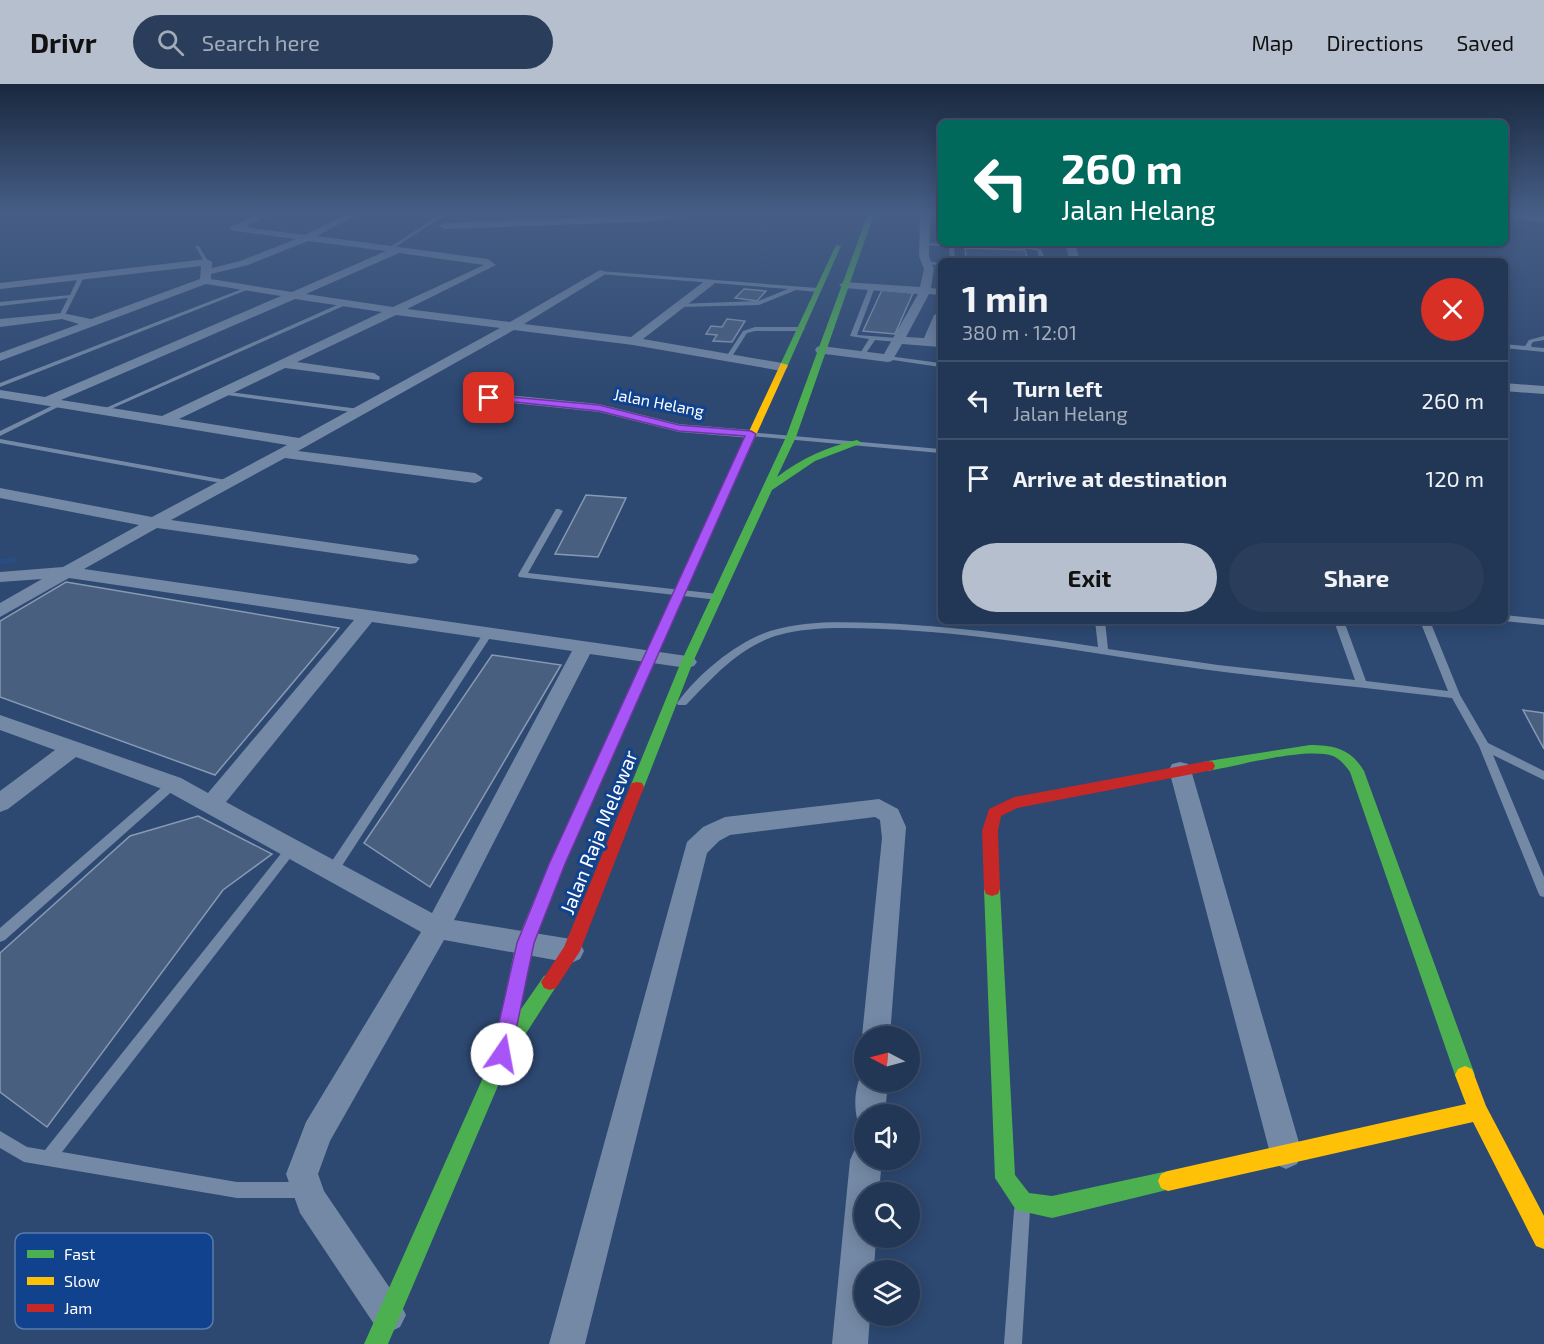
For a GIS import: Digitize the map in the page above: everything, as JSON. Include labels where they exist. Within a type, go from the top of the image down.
[{"type":"main road","name":"Jalan Raja Melewar","points":[[502,1054],[525,943],[557,864],[826,273]]},
{"type":"main road","name":"Jalan Raja Melewar","points":[[376,1344],[502,1054],[571,951],[687,662],[791,437],[849,273]]},
{"type":"main road","points":[[804,400],[808,416],[817,426],[857,443]]},
{"type":"main road","points":[[762,497],[796,464],[818,453],[857,443]]},
{"type":"main road","points":[[1478,1111],[1052,1207],[1023,1203],[1005,1178],[990,831],[994,813],[1014,802],[1180,770],[1315,749],[1336,750],[1350,759],[1357,771],[1478,1111],[1544,1238]]},
{"type":"street","points":[[0,286],[81,277],[186,273]]},
{"type":"street","points":[[0,357],[92,323],[204,273]]},
{"type":"street","points":[[208,273],[249,288],[394,311],[633,341],[782,367]]},
{"type":"street","points":[[45,402],[342,273]]},
{"type":"street","points":[[163,421],[473,273]]},
{"type":"street","points":[[0,611],[226,482],[515,326],[600,273]]},
{"type":"street","points":[[821,350],[888,358],[925,291],[931,273]]},
{"type":"street","points":[[633,341],[710,282]]},
{"type":"street","points":[[844,285],[938,292]]},
{"type":"street","points":[[0,323],[62,316],[92,323]]},
{"type":"street","points":[[898,340],[935,343],[938,326]]},
{"type":"street","points":[[283,364],[374,377]]},
{"type":"street","points":[[1508,387],[1544,390]]},
{"type":"street","points":[[0,394],[301,443]]},
{"type":"street","name":"Jalan Helang","points":[[489,398],[599,408],[679,428],[751,434]]},
{"type":"street","points":[[282,453],[475,478]]},
{"type":"street","points":[[0,493],[155,523],[410,559]]},
{"type":"street","points":[[0,577],[65,572],[687,662]]},
{"type":"street","points":[[211,805],[367,615]]},
{"type":"street","points":[[388,1316],[312,1201],[302,1174],[317,1133],[437,928],[584,647]]},
{"type":"street","points":[[0,722],[173,784],[437,928],[571,951]]},
{"type":"street","points":[[0,803],[74,748]]},
{"type":"street","points":[[1180,770],[1286,1153]]},
{"type":"street","points":[[567,1344],[696,849],[711,834],[725,826],[879,808],[890,814],[894,827],[894,838],[877,1026]]},
{"type":"street","points":[[850,1344],[865,1170]]},
{"type":"lane","points":[[600,273],[818,290]]},
{"type":"lane","points":[[62,316],[81,277]]},
{"type":"lane","points":[[872,287],[853,336],[898,340]]},
{"type":"lane","points":[[0,385],[249,288]]},
{"type":"lane","points":[[680,305],[759,303],[795,289]]},
{"type":"lane","points":[[0,304],[72,296]]},
{"type":"lane","points":[[102,411],[346,303]]},
{"type":"lane","points":[[729,357],[746,333],[755,329],[802,329]]},
{"type":"lane","points":[[862,355],[873,338]]},
{"type":"lane","points":[[1529,349],[1528,345],[1531,341],[1544,338]]},
{"type":"lane","points":[[1508,346],[1544,350]]},
{"type":"lane","points":[[888,358],[938,365]]},
{"type":"lane","points":[[222,393],[359,411]]},
{"type":"lane","points":[[0,434],[60,404]]},
{"type":"lane","points":[[751,434],[938,451]]},
{"type":"lane","points":[[0,441],[226,482]]},
{"type":"lane","points":[[558,511],[522,575],[718,597]]},
{"type":"lane","points":[[1508,618],[1544,622]]},
{"type":"lane","points":[[1100,624],[1103,651]]},
{"type":"lane","points":[[1340,624],[1361,683]]},
{"type":"lane","points":[[1426,624],[1455,695],[1484,746],[1544,891]]},
{"type":"lane","points":[[663,723],[736,650],[755,639],[792,628],[819,626],[898,627],[1455,695]]},
{"type":"lane","points":[[332,871],[488,633]]},
{"type":"lane","points":[[1484,746],[1544,776]]},
{"type":"lane","points":[[0,936],[173,784]]},
{"type":"lane","points":[[48,1158],[291,849]]},
{"type":"lane","points":[[0,1139],[24,1154],[237,1190],[308,1190]]},
{"type":"lane","points":[[1013,1344],[1023,1203]]},
{"type":"building","points":[[744,289],[766,291],[757,301],[735,298]]},
{"type":"building","points":[[882,290],[913,293],[895,334],[863,331]]},
{"type":"building","points":[[727,319],[745,321],[732,342],[713,341],[717,335],[706,334],[711,326],[722,327]]},
{"type":"building","points":[[586,495],[626,498],[598,557],[555,554]]},
{"type":"building","points":[[66,582],[339,628],[215,775],[0,697],[0,621]]},
{"type":"building","points":[[492,655],[561,665],[430,887],[364,843]]},
{"type":"building","points":[[1523,710],[1544,713],[1544,749]]},
{"type":"building","points":[[198,816],[272,854],[223,890],[47,1127],[0,1092],[0,953],[130,836]]},
{"type":"waterway","points":[[0,562],[13,560]]},
{"type":"traffic: fast","points":[[784,365],[826,273]]},
{"type":"traffic: fast","points":[[637,787],[687,662],[791,437],[850,273]]},
{"type":"traffic: fast","points":[[772,487],[791,471],[812,459],[833,449],[857,443]]},
{"type":"traffic: fast","points":[[505,1038],[525,943],[557,864],[700,547]]},
{"type":"traffic: fast","points":[[1208,766],[1310,750],[1337,752],[1351,763],[1357,771],[1465,1075]]},
{"type":"traffic: fast","points":[[992,889],[1005,1178],[1023,1203],[1052,1207],[1168,1181]]},
{"type":"traffic: fast","points":[[376,1344],[502,1054],[550,982]]},
{"type":"traffic: slow","points":[[700,547],[784,365]]},
{"type":"traffic: slow","points":[[1465,1075],[1478,1111],[1544,1238]]},
{"type":"traffic: slow","points":[[1168,1181],[1478,1111]]},
{"type":"traffic: jam","points":[[992,889],[990,831],[994,813],[1014,803],[1208,766]]},
{"type":"traffic: jam","points":[[550,982],[571,951],[637,787]]},
{"type":"route","points":[[489,398],[599,408],[679,428],[751,434],[557,864],[525,943],[502,1054]]}]
